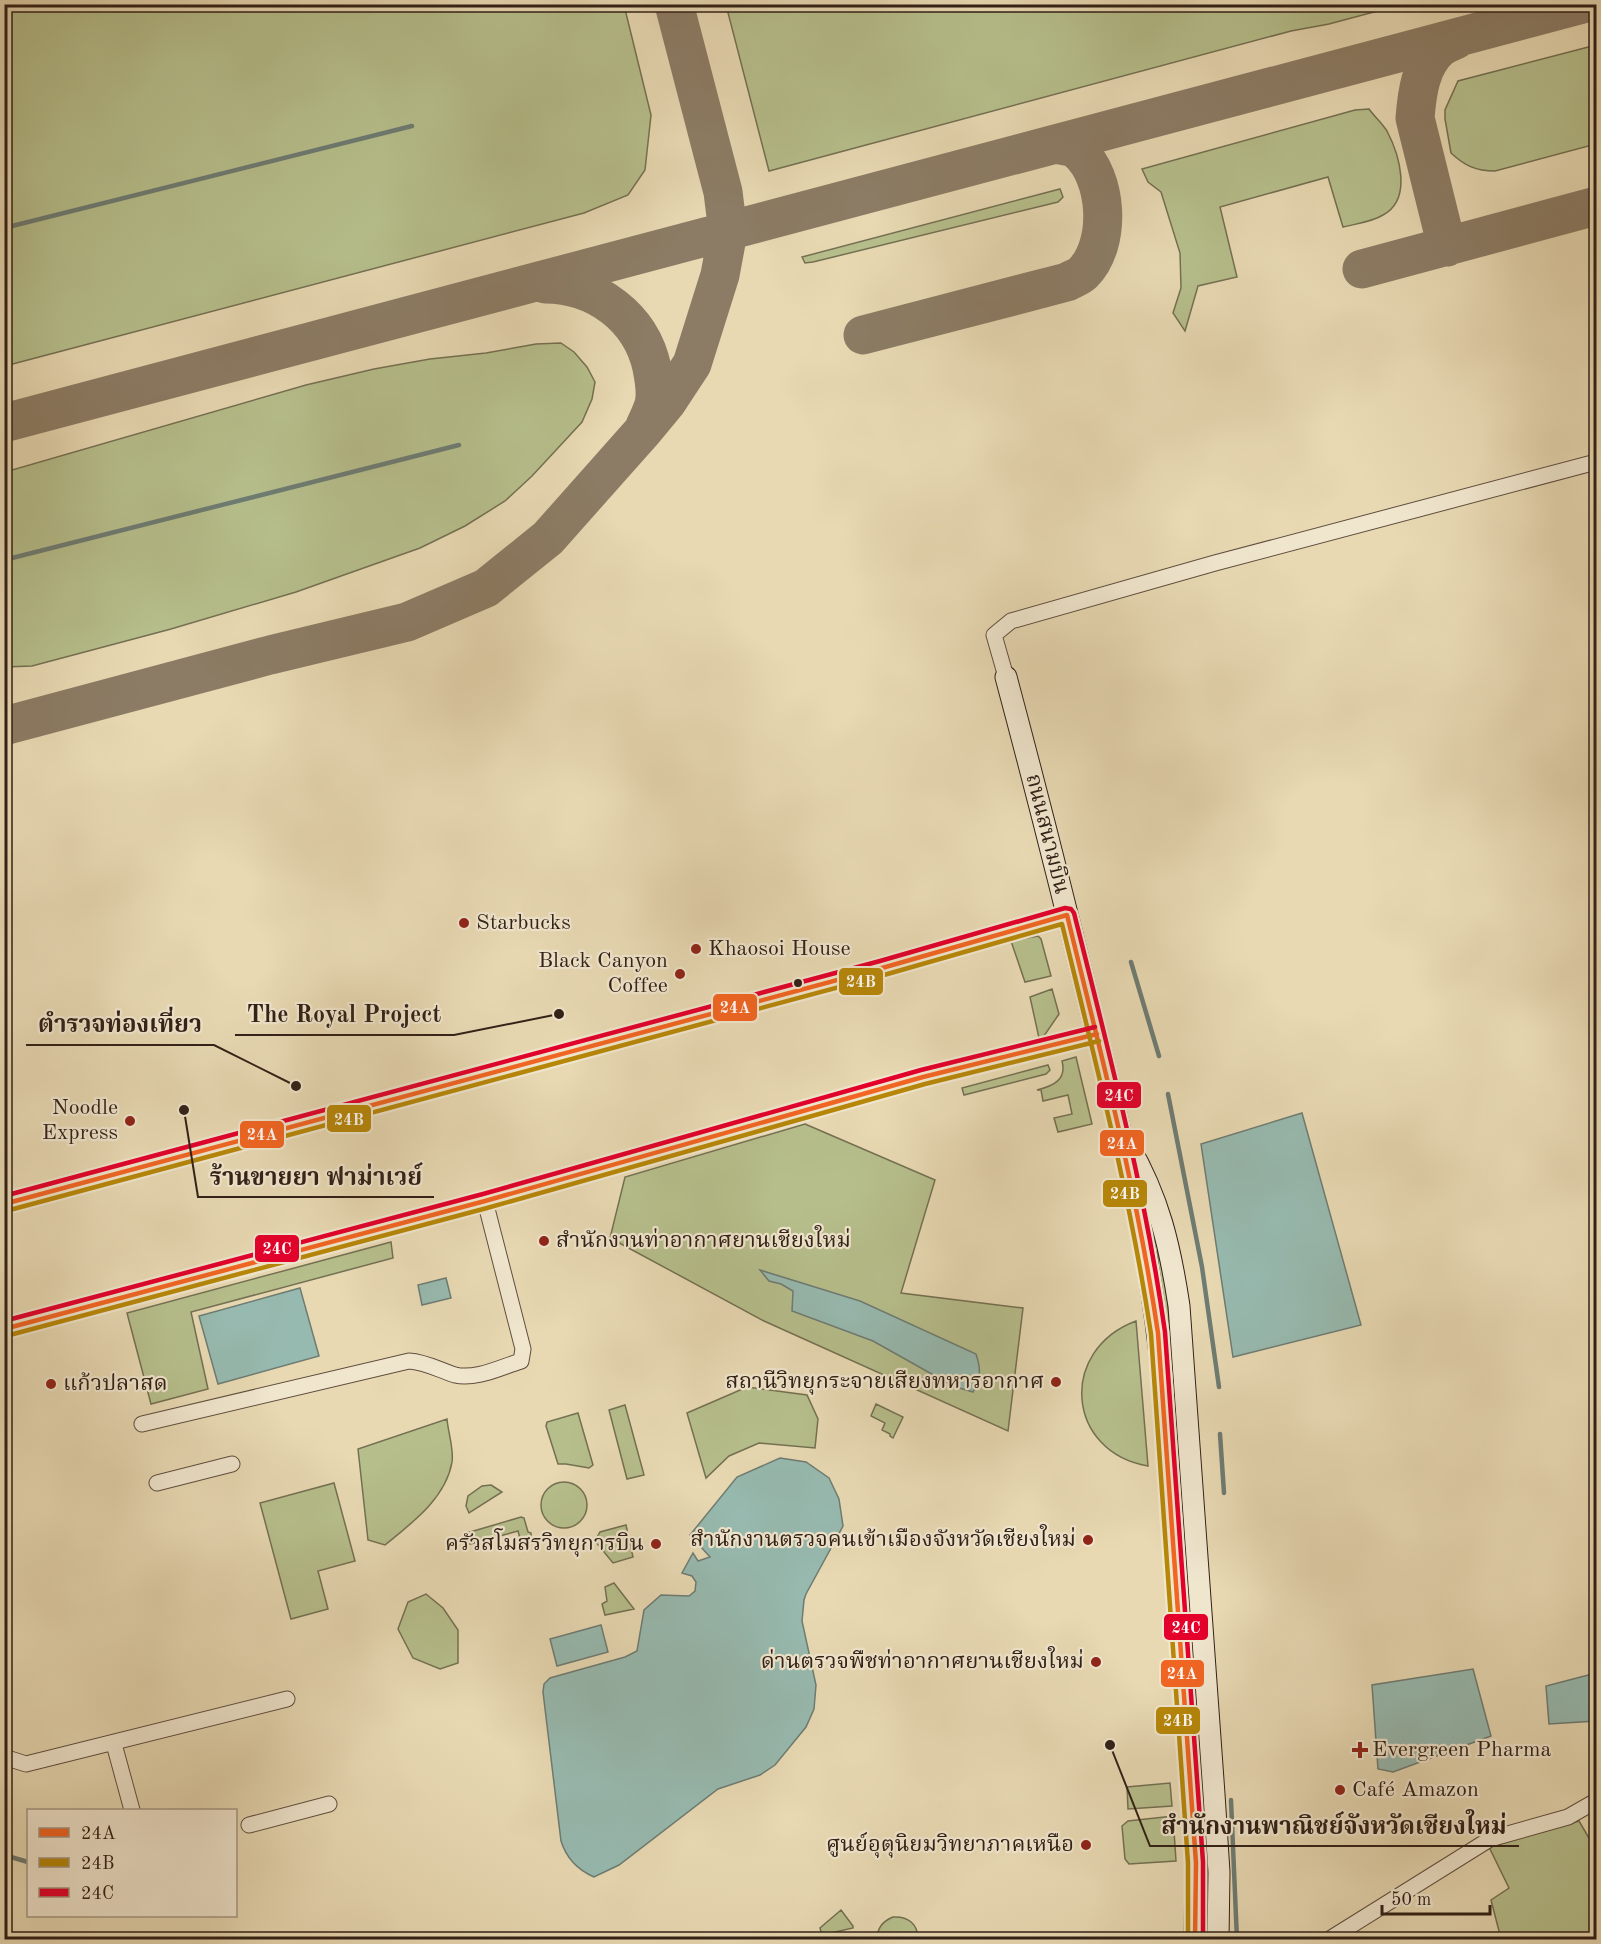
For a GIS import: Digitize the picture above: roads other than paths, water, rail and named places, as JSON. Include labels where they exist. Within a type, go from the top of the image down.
[{"type":"main road","name":"ถนนสนามบิน","points":[[1006,677],[1041,808],[1121,1132],[1148,1264],[1160,1354],[1196,1863],[1195,1940]]},
{"type":"main road","name":"ถนนสนามบิน","points":[[1121,1132],[1145,1174],[1156,1202],[1173,1268],[1179,1306],[1215,1804],[1219,1872],[1218,1940]]},
{"type":"street","points":[[1006,677],[994,635],[1011,621],[1215,563],[1596,462]]},
{"type":"street","points":[[142,1424],[409,1361],[421,1362],[468,1377],[521,1361],[523,1349],[485,1201]]},
{"type":"street","points":[[158,1483],[232,1464]]},
{"type":"street","points":[[4,1757],[26,1764],[287,1700]]},
{"type":"street","points":[[114,1744],[132,1809]]},
{"type":"street","points":[[1328,1940],[1490,1839],[1568,1817],[1596,1801]]},
{"type":"street","points":[[249,1826],[329,1804]]},
{"type":"water","points":[[1302,1113],[1361,1325],[1233,1357],[1201,1144]]},
{"type":"water","points":[[760,1270],[860,1301],[976,1354],[979,1373],[973,1392],[953,1386],[873,1341],[792,1311],[793,1291],[781,1284],[769,1281]]},
{"type":"water","points":[[446,1278],[451,1298],[422,1305],[418,1285]]},
{"type":"water","points":[[300,1288],[319,1356],[218,1384],[199,1316]]},
{"type":"water","points":[[780,1458],[806,1462],[829,1478],[839,1499],[843,1526],[804,1600],[802,1621],[816,1685],[814,1709],[806,1727],[775,1765],[760,1775],[718,1789],[619,1865],[594,1877],[573,1862],[561,1841],[543,1692],[544,1684],[550,1678],[625,1657],[637,1651],[644,1610],[661,1595],[689,1596],[695,1591],[696,1582],[692,1576],[682,1573],[693,1553],[698,1561],[710,1557],[690,1535],[737,1477]]},
{"type":"water","points":[[601,1625],[608,1652],[557,1666],[550,1639]]},
{"type":"water","points":[[1473,1669],[1491,1736],[1393,1772],[1378,1769],[1372,1685]]},
{"type":"water","points":[[1596,1673],[1596,1721],[1549,1724],[1546,1686]]},
{"type":"waterway","points":[[4,228],[412,126]]},
{"type":"waterway","points":[[4,560],[459,445]]},
{"type":"waterway","points":[[1131,962],[1159,1056]]},
{"type":"waterway","points":[[1168,1094],[1202,1267],[1219,1387]]},
{"type":"waterway","points":[[1220,1434],[1224,1493]]},
{"type":"waterway","points":[[1231,1800],[1237,1940]]},
{"type":"waterway","points":[[4,1855],[27,1862]]},
{"type":"place","name":"Starbucks","points":[[464,923]]},
{"type":"place","name":"Khaosoi House","points":[[696,949]]},
{"type":"place","name":"Black Canyon Coffee","points":[[680,974]]},
{"type":"place","name":"The Royal Project","points":[[559,1014]]},
{"type":"place","name":"ตำรวจท่องเที่ยว","points":[[296,1086]]},
{"type":"place","name":"ร้านขายยา ฟาม่าเวย์","points":[[184,1110]]},
{"type":"place","name":"Noodle Express","points":[[130,1121]]},
{"type":"place","name":"สำนักงานท่าอากาศยานเชียงใหม่","points":[[544,1241]]},
{"type":"place","name":"สถานีวิทยุกระจายเสียงทหารอากาศ","points":[[1056,1382]]},
{"type":"place","name":"แก้วปลาสด","points":[[51,1384]]},
{"type":"place","name":"สำนักงานตรวจคนเข้าเมืองจังหวัดเชียงใหม่","points":[[1088,1540]]},
{"type":"place","name":"ครัวสโมสรวิทยุการบิน","points":[[656,1544]]},
{"type":"place","name":"ด่านตรวจพืชท่าอากาศยานเชียงใหม่","points":[[1096,1662]]},
{"type":"place","name":"สำนักงานพาณิชย์จังหวัดเชียงใหม่","points":[[1110,1745]]},
{"type":"place","name":"Evergreen Pharma","points":[[1360,1750]]},
{"type":"place","name":"Café Amazon","points":[[1340,1790]]},
{"type":"place","name":"ศูนย์อุตุนิยมวิทยาภาคเหนือ","points":[[1086,1845]]}]
